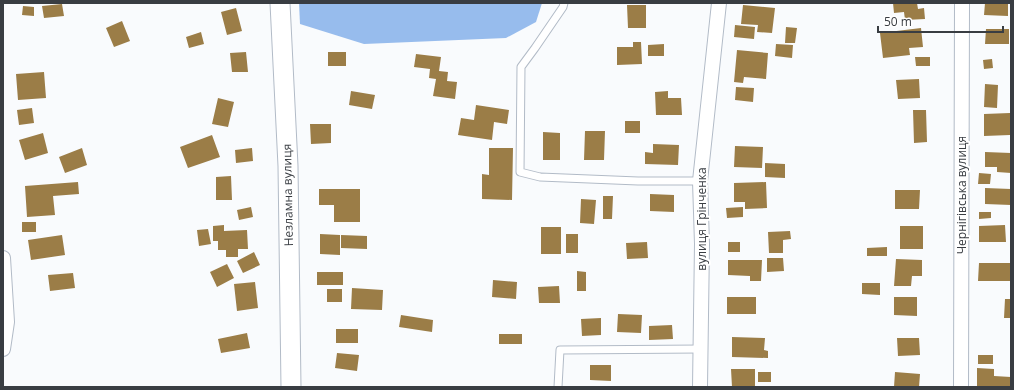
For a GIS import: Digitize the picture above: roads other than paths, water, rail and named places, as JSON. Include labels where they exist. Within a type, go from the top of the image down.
[{"type":"street","name":"Незламна вулиця","points":[[280,3],[288,166],[291,387]]},
{"type":"street","name":"вулиця Грінченка","points":[[700,387],[702,244],[700,180],[719,3]]},
{"type":"street","name":"Чернігівська вулиця","points":[[961,387],[962,3]]},
{"type":"street","points":[[3,258],[7,322],[3,349]]},
{"type":"lane","points":[[564,3],[563,7],[521,67],[520,172],[540,177],[638,181],[700,180]]},
{"type":"lane","points":[[558,387],[560,350],[701,349]]}]
